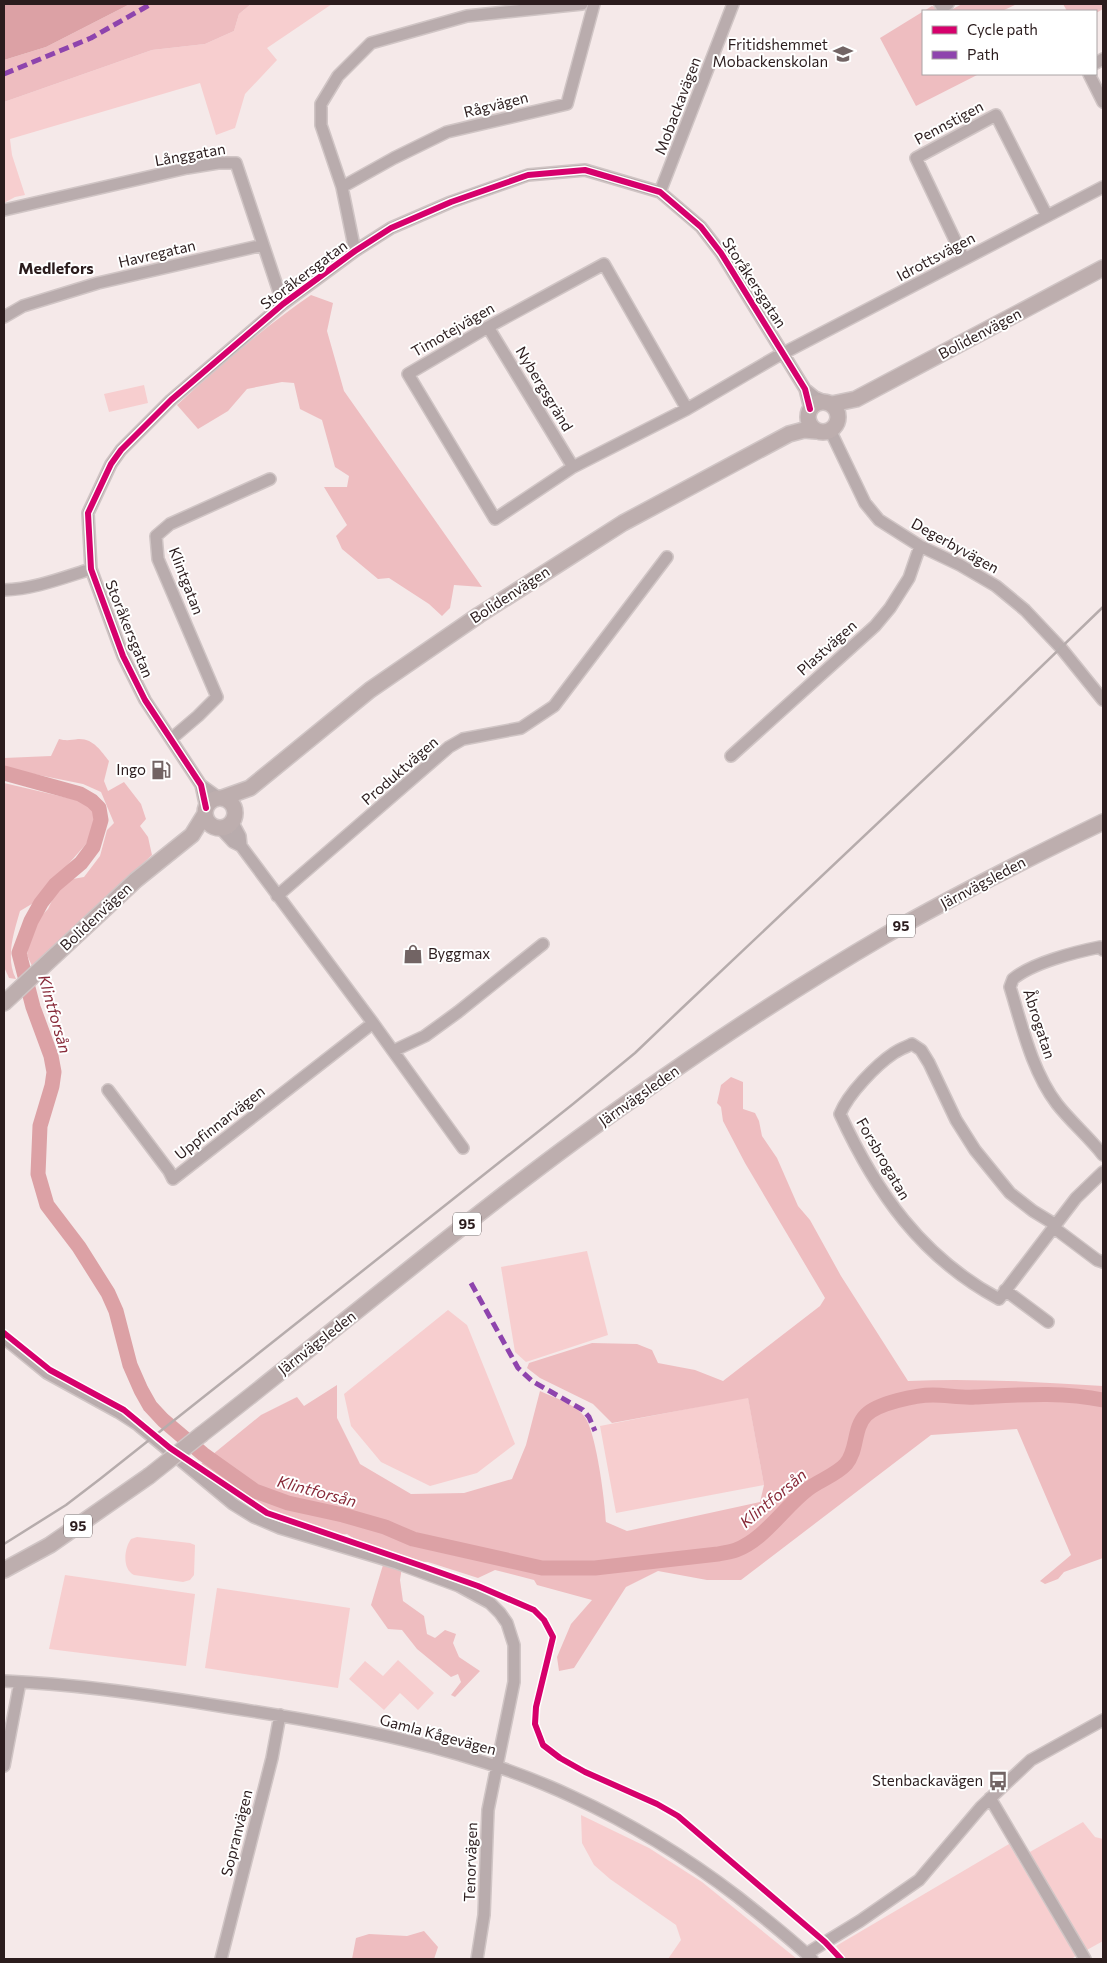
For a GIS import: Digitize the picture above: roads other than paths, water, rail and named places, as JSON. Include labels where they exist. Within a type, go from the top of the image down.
[{"type":"main road","name":"Bolidenvägen","points":[[7,1000],[136,880],[192,835],[226,822],[250,788],[370,690],[478,615],[623,523],[789,434],[804,430],[829,417],[856,399],[1103,268]]},
{"type":"main road","points":[[817,403],[829,417],[809,424],[809,412],[817,403]]},
{"type":"main road","name":"Bolidenvägen","points":[[789,434],[809,412]]},
{"type":"main road","name":"Bolidenvägen","points":[[192,835],[212,800],[250,788]]},
{"type":"main road","points":[[205,811],[209,823],[226,822],[230,802],[221,798]]},
{"type":"main road","name":"Järnvägsleden","points":[[4,1570],[50,1545],[149,1476],[503,1195],[639,1094],[768,1007],[893,931],[1103,822]]},
{"type":"street","points":[[355,251],[342,187],[321,125],[321,104],[338,76],[370,43],[467,16],[582,4]]},
{"type":"street","name":"Rågvägen","points":[[342,187],[394,158],[447,132],[566,104],[594,4]]},
{"type":"street","name":"Mobackavägen","points":[[660,192],[733,4]]},
{"type":"street","points":[[940,4],[942,8],[948,4]]},
{"type":"street","points":[[1090,75],[1103,102]]},
{"type":"street","name":"Pennstigen","points":[[964,259],[916,158],[996,115],[1047,216]]},
{"type":"street","name":"Långgatan","points":[[4,210],[187,168],[218,163],[236,163],[283,304]]},
{"type":"street","name":"Storåkersgatan","points":[[221,798],[201,785],[145,700],[123,656],[91,569],[88,513],[111,464],[120,450],[170,400],[283,304],[355,251],[391,228],[443,205],[528,175],[585,170],[660,192],[701,227],[721,253],[805,389],[815,397],[829,417]]},
{"type":"street","name":"Idrottsvägen","points":[[783,353],[1103,187]]},
{"type":"street","name":"Havregatan","points":[[4,317],[23,306],[98,283],[263,245]]},
{"type":"street","name":"Timotejvägen","points":[[687,409],[604,264],[488,327],[408,374],[495,519],[573,466],[687,409],[783,353]]},
{"type":"street","name":"Nybergsgränd","points":[[488,327],[573,466]]},
{"type":"street","name":"Storåkersgatan","points":[[805,389],[809,412]]},
{"type":"street","name":"Degerbyvägen","points":[[829,417],[853,480],[879,520],[920,546],[960,564],[996,586],[1025,610],[1061,648],[1103,700]]},
{"type":"street","name":"Klintgatan","points":[[171,739],[217,697],[158,559],[156,536],[170,524],[270,480]]},
{"type":"street","name":"Plastvägen","points":[[732,756],[875,626],[890,608],[909,578],[920,546]]},
{"type":"street","name":"Produktvägen","points":[[277,896],[449,747],[463,739],[521,728],[554,706],[667,557]]},
{"type":"street","points":[[4,590],[18,590],[47,584],[91,569]]},
{"type":"street","name":"Storåkersgatan","points":[[201,785],[205,811]]},
{"type":"street","points":[[226,822],[233,842],[240,846],[373,1023],[463,1148]]},
{"type":"street","points":[[393,1051],[424,1036],[458,1012],[543,944]]},
{"type":"street","name":"Åbrogatan","points":[[1103,950],[1100,947],[1083,951],[1032,967],[1013,979],[1010,987],[1036,1066],[1045,1084],[1057,1103],[1103,1155]]},
{"type":"street","name":"Uppfinnarvägen","points":[[108,1090],[173,1179],[373,1023]]},
{"type":"street","name":"Forsbrogatan","points":[[1002,1294],[946,1262],[916,1236],[892,1207],[871,1174],[840,1114],[844,1105],[874,1070],[894,1053],[912,1044],[920,1050],[929,1063],[956,1120],[975,1150],[1010,1193],[1054,1226]]},
{"type":"street","points":[[1048,1322],[1002,1294],[1076,1198],[1103,1172]]},
{"type":"street","points":[[1054,1226],[1097,1260],[1103,1262]]},
{"type":"street","name":"Tenorvägen","points":[[4,1338],[47,1374],[118,1412],[138,1425],[233,1504],[254,1517],[296,1533],[397,1563],[459,1586],[490,1603],[507,1623],[514,1645],[514,1682],[488,1810],[484,1915],[477,1959]]},
{"type":"street","name":"Gamla Kågevägen","points":[[4,1681],[159,1696],[280,1715],[387,1736],[497,1766],[572,1796],[674,1852],[708,1874],[809,1957]]},
{"type":"street","points":[[4,1766],[20,1682]]},
{"type":"street","name":"Sopranvägen","points":[[221,1959],[272,1758],[280,1715]]},
{"type":"street","points":[[809,1957],[919,1880],[990,1798],[1032,1760],[1103,1720]]},
{"type":"street","points":[[990,1798],[1085,1959]]},
{"type":"waterway","name":"Klintforsån","points":[[4,773],[80,794],[99,808],[101,820],[93,847],[81,863],[55,885],[41,903],[31,921],[19,953],[33,1007],[51,1056],[54,1072],[52,1086],[40,1126],[38,1174],[47,1205],[79,1247],[108,1293],[116,1311],[130,1365],[150,1406],[163,1420],[203,1454],[255,1491],[288,1503],[343,1515],[385,1527],[413,1539],[542,1568],[595,1568],[718,1554],[734,1551],[746,1545],[765,1531],[799,1496],[846,1464],[850,1458],[862,1420],[872,1411],[888,1403],[917,1396],[933,1395],[970,1397],[1072,1395],[1103,1400]]},
{"type":"railway","points":[[4,1544],[66,1505],[100,1479],[635,1053],[1103,607]]},
{"type":"place","name":"Fritidshemmet Mobackenskolan","points":[[843,54]]},
{"type":"place","name":"Ingo","points":[[161,770]]},
{"type":"place","name":"Byggmax","points":[[413,954]]},
{"type":"place","name":"Stenbackavägen","points":[[998,1781]]},
{"type":"district","name":"Medlefors","points":[[56,268]]}]
